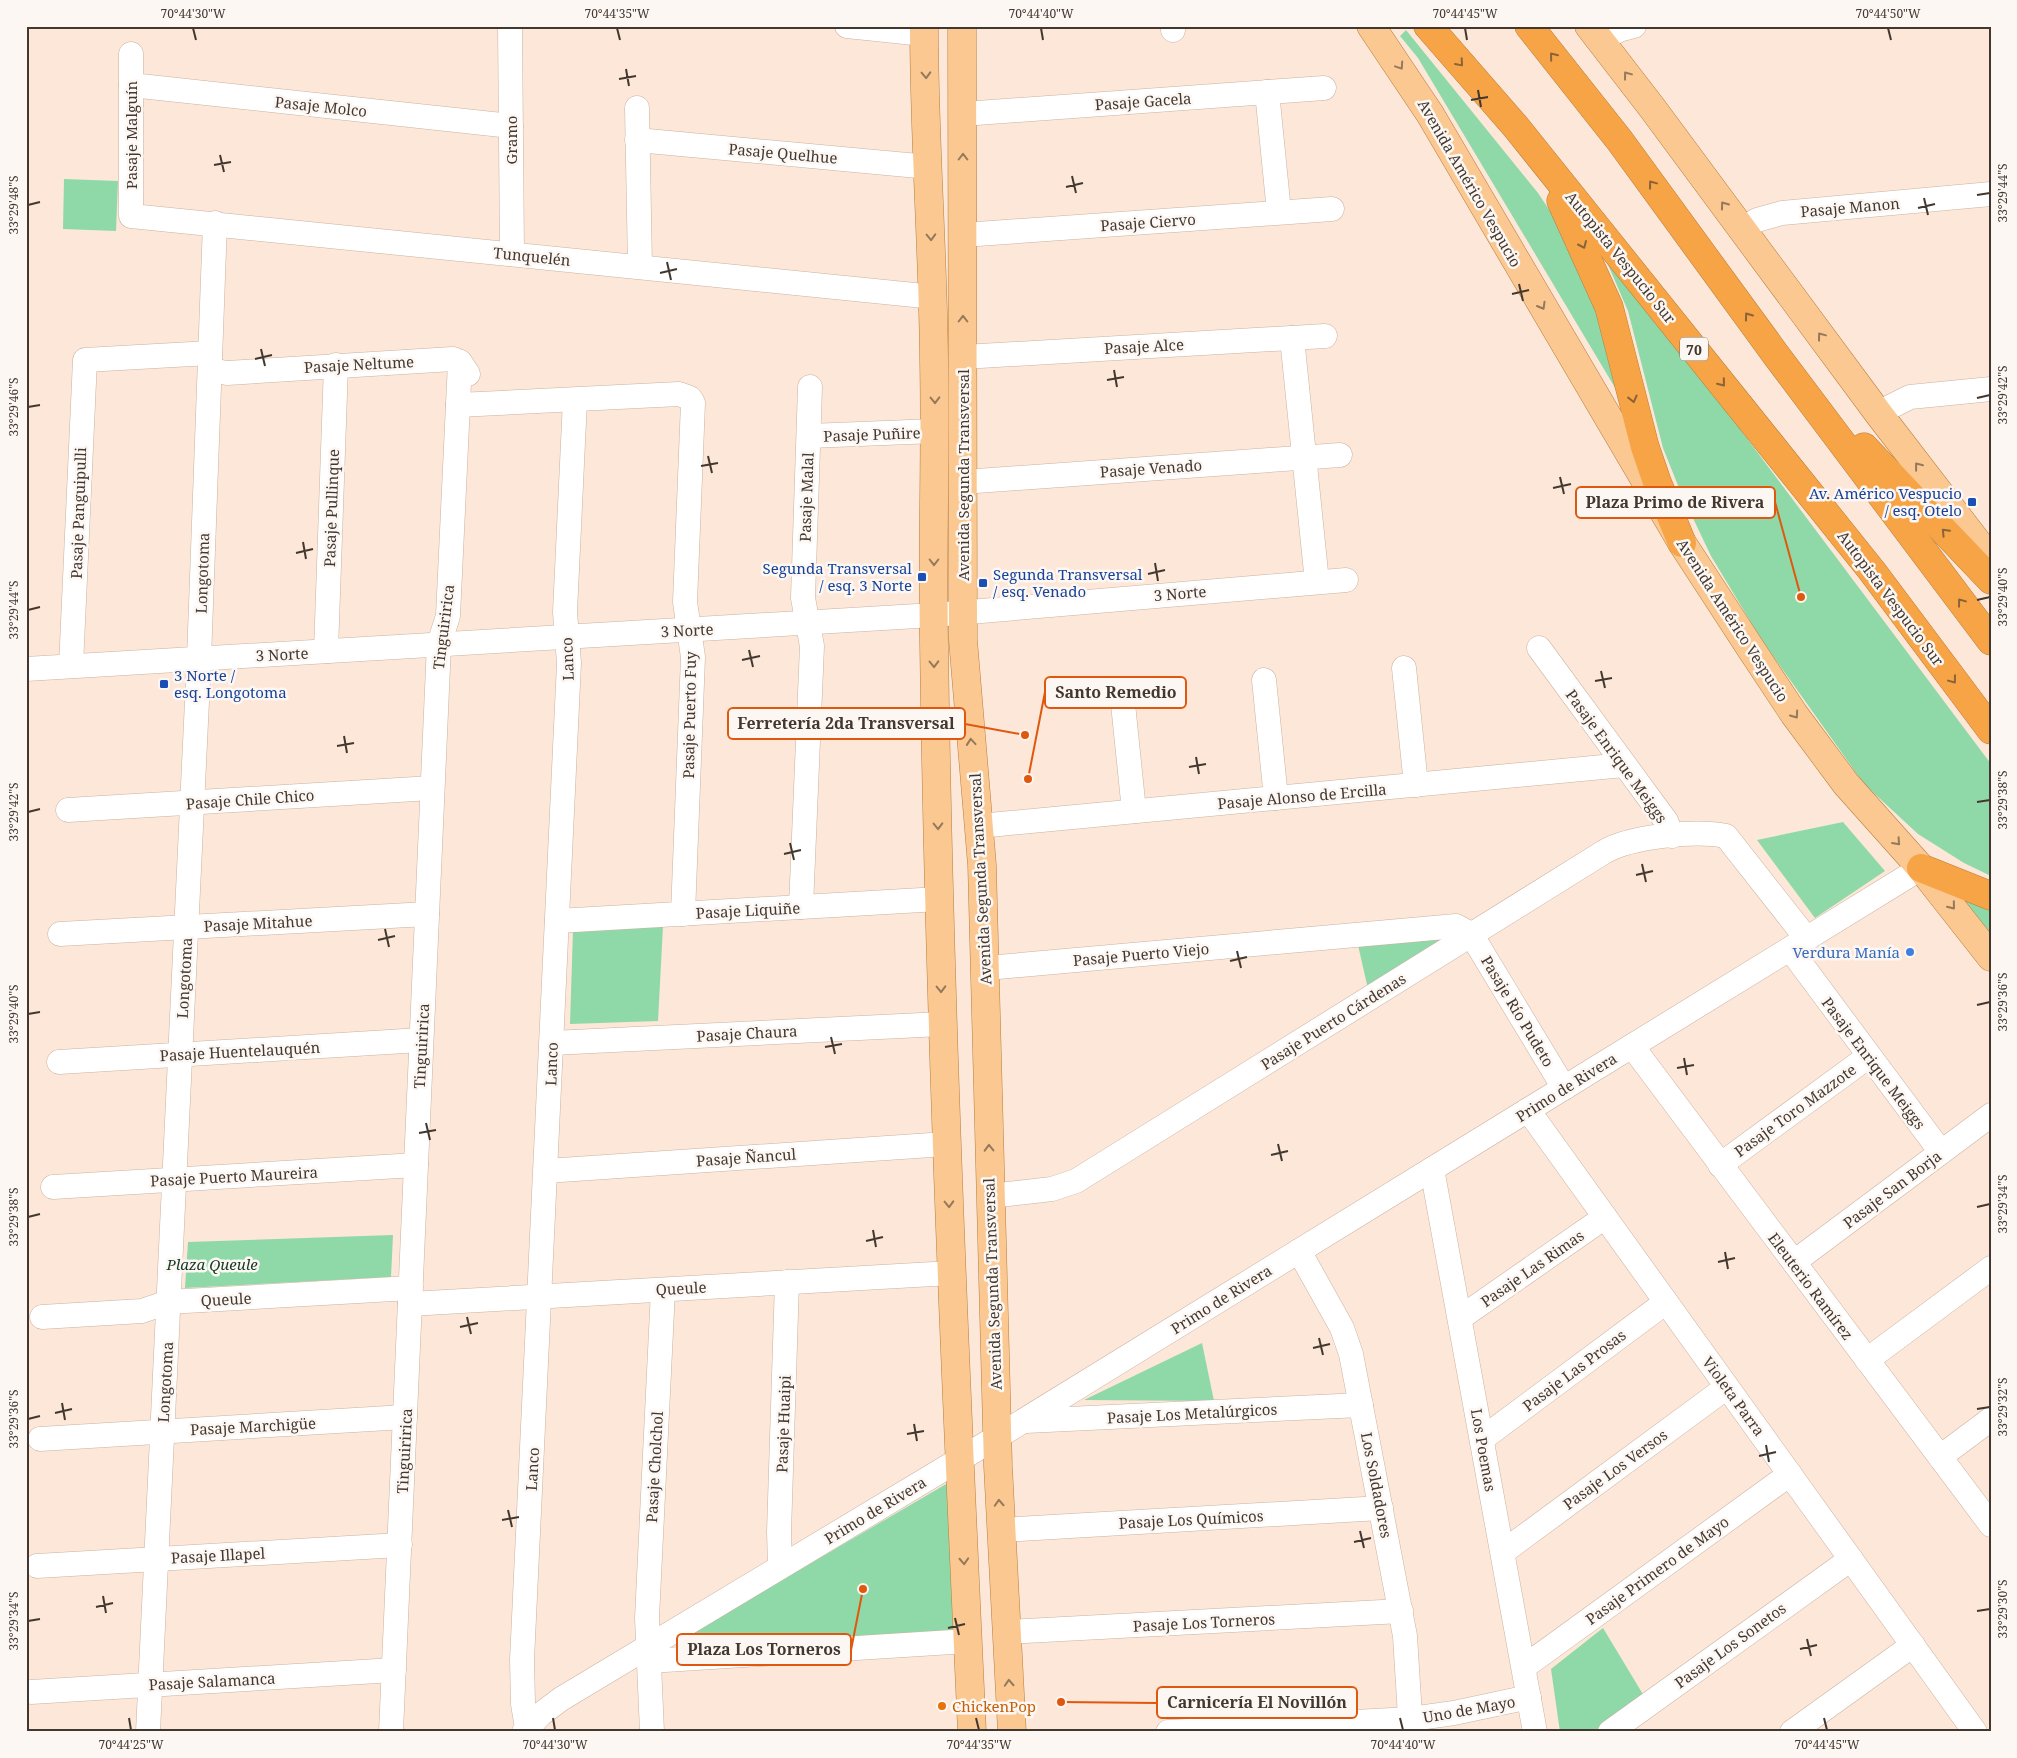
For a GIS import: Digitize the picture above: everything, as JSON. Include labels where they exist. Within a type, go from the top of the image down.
[{"type":"highway","name":"Autopista Vespucio Sur","points":[[1428,26],[1516,127],[1872,571],[1991,730]]},
{"type":"highway","points":[[1529,26],[1620,141],[1776,355],[1991,641]]},
{"type":"highway","points":[[1516,127],[1555,190],[1600,282],[1616,332],[1645,447],[1682,543]]},
{"type":"highway","points":[[1776,355],[1991,580]]},
{"type":"highway","points":[[1921,868],[1991,896]]},
{"type":"main road","name":"Avenida Segunda Transversal","points":[[962,26],[964,665],[979,826],[987,968],[990,1196],[997,1437],[1012,1732]]},
{"type":"main road","name":"Avenida Américo Vespucio","points":[[1371,26],[1430,114],[1682,543],[1751,649],[1820,749],[1852,790],[1921,868],[1991,957]]},
{"type":"main road","name":"Avenida Segunda Transversal","points":[[924,30],[934,298],[934,615],[942,1024],[951,1273],[972,1732]]},
{"type":"main road","points":[[1595,33],[1878,413],[1991,560]]},
{"type":"street","name":"Gramo","points":[[510,26],[512,254]]},
{"type":"street","points":[[847,26],[924,30]]},
{"type":"street","points":[[1595,33],[1634,26]]},
{"type":"street","name":"Pasaje Malguín","points":[[131,54],[131,216]]},
{"type":"street","name":"Pasaje Molco","points":[[131,85],[511,126]]},
{"type":"street","name":"Pasaje Gacela","points":[[963,114],[1324,88]]},
{"type":"street","points":[[1267,92],[1279,212]]},
{"type":"street","points":[[637,108],[640,267]]},
{"type":"street","name":"Pasaje Quelhue","points":[[637,140],[929,167]]},
{"type":"street","name":"Pasaje Manon","points":[[1742,230],[1757,220],[1782,213],[1991,194]]},
{"type":"street","name":"Pasaje Ciervo","points":[[963,235],[1332,209]]},
{"type":"street","name":"Tunquelén","points":[[131,216],[215,223],[934,298]]},
{"type":"street","name":"Longotoma","points":[[148,1732],[199,659],[215,223]]},
{"type":"street","name":"Pasaje Alce","points":[[963,357],[1325,336]]},
{"type":"street","points":[[1292,338],[1317,582]]},
{"type":"street","name":"Pasaje Neltume","points":[[85,360],[210,362],[227,373],[453,359],[460,362]]},
{"type":"street","name":"Pasaje Panguipulli","points":[[71,666],[85,360]]},
{"type":"street","points":[[460,362],[485,404]]},
{"type":"street","name":"Tinguiririca","points":[[391,1732],[438,644],[448,616],[460,362]]},
{"type":"street","name":"Pasaje Pullinque","points":[[326,651],[336,366]]},
{"type":"street","name":"Pasaje Malal","points":[[801,907],[812,646],[802,598],[810,387]]},
{"type":"street","points":[[1878,413],[1903,399],[1920,395],[1991,388]]},
{"type":"street","name":"Pasaje Puerto Fuy","points":[[574,400],[680,394],[690,398],[693,409],[685,602],[693,657],[683,914]]},
{"type":"street","points":[[458,405],[574,400]]},
{"type":"street","name":"Lanco","points":[[525,1730],[522,1704],[522,1660],[541,1296],[569,663],[565,612],[574,400]]},
{"type":"street","name":"Pasaje Puñire","points":[[809,436],[935,431]]},
{"type":"street","name":"Pasaje Venado","points":[[963,482],[1340,455]]},
{"type":"street","name":"3 Norte","points":[[26,669],[934,615],[1030,605],[1346,580]]},
{"type":"street","name":"Pasaje Enrique Meiggs","points":[[1539,648],[1666,821],[1672,836],[1726,836],[1732,841],[1869,1056],[1941,1152]]},
{"type":"street","points":[[1404,668],[1416,785]]},
{"type":"street","points":[[1264,680],[1276,798]]},
{"type":"street","points":[[1122,694],[1134,811]]},
{"type":"street","name":"Pasaje Alonso de Ercilla","points":[[979,826],[1624,765]]},
{"type":"street","name":"Pasaje Chile Chico","points":[[68,810],[432,788]]},
{"type":"street","name":"Pasaje Puerto Cárdenas","points":[[990,1196],[1052,1188],[1076,1181],[1611,848],[1636,839],[1672,836]]},
{"type":"street","name":"Primo de Rivera","points":[[525,1730],[561,1699],[649,1653],[780,1566],[997,1437],[1921,868]]},
{"type":"street","name":"Pasaje Liquiñe","points":[[557,921],[939,899]]},
{"type":"street","name":"Pasaje Mitahue","points":[[60,934],[427,914]]},
{"type":"street","name":"Pasaje Puerto Viejo","points":[[987,968],[1447,926],[1463,928],[1471,934]]},
{"type":"street","name":"Pasaje Río Pudeto","points":[[1471,934],[1564,1088]]},
{"type":"street","name":"Pasaje Chaura","points":[[552,1043],[942,1024]]},
{"type":"street","name":"Pasaje Huentelauquén","points":[[59,1062],[421,1040]]},
{"type":"street","name":"Eleuterio Ramírez","points":[[1632,1046],[1991,1525]]},
{"type":"street","name":"Pasaje Toro Mazzote","points":[[1720,1164],[1869,1056]]},
{"type":"street","name":"Violeta Parra","points":[[1528,1110],[1976,1732]]},
{"type":"street","name":"Pasaje San Borja","points":[[1794,1262],[1991,1115]]},
{"type":"street","name":"Pasaje Ñancul","points":[[546,1171],[946,1144]]},
{"type":"street","name":"Pasaje Puerto Maureira","points":[[53,1187],[416,1165]]},
{"type":"street","name":"Los Poemas","points":[[1432,1169],[1536,1732]]},
{"type":"street","name":"Pasaje Las Rimas","points":[[1460,1318],[1605,1217]]},
{"type":"street","name":"Los Soldadores","points":[[1299,1251],[1342,1328],[1351,1354],[1401,1611],[1408,1660],[1411,1725]]},
{"type":"street","points":[[1867,1360],[1991,1268]]},
{"type":"street","name":"Queule","points":[[42,1316],[142,1311],[168,1302],[410,1296],[541,1296],[951,1273]]},
{"type":"street","name":"Pasaje Huaipi","points":[[780,1566],[779,1532],[787,1282]]},
{"type":"street","name":"Pasaje Cholchol","points":[[652,1732],[648,1580],[663,1290]]},
{"type":"street","name":"Pasaje Las Prosas","points":[[1482,1439],[1666,1302]]},
{"type":"street","name":"Pasaje Los Versos","points":[[1503,1552],[1727,1387]]},
{"type":"street","name":"Pasaje Los Metalúrgicos","points":[[1022,1421],[1361,1405]]},
{"type":"street","name":"Pasaje Marchigüe","points":[[40,1438],[405,1418]]},
{"type":"street","points":[[1940,1457],[1991,1419]]},
{"type":"street","name":"Pasaje Primero de Mayo","points":[[1524,1667],[1790,1474]]},
{"type":"street","name":"Pasaje Los Químicos","points":[[1001,1530],[1381,1508]]},
{"type":"street","name":"Pasaje Illapel","points":[[37,1566],[400,1545]]},
{"type":"street","name":"Pasaje Los Sonetos","points":[[1610,1732],[1851,1558]]},
{"type":"street","name":"Pasaje Los Torneros","points":[[1006,1632],[1401,1611]]},
{"type":"street","points":[[649,1653],[968,1641]]},
{"type":"street","points":[[1792,1732],[1913,1645]]},
{"type":"street","name":"Pasaje Salamanca","points":[[31,1692],[394,1670]]},
{"type":"street","name":"Uno de Mayo","points":[[1168,1732],[1411,1725],[1454,1713],[1529,1698]]},
{"type":"green space","points":[[1406,30],[1538,193],[1566,235],[1590,279],[1626,406],[1418,58],[1400,36]]},
{"type":"green space","points":[[64,179],[118,181],[116,231],[63,229]]},
{"type":"green space","points":[[1606,260],[1614,261],[1991,764],[1991,876],[1964,863],[1918,834],[1864,784],[1761,639],[1711,556],[1681,493],[1663,448],[1628,311]]},
{"type":"green space","points":[[1843,822],[1885,871],[1815,918],[1757,840]]},
{"type":"green space","points":[[1946,880],[1991,905],[1991,939]]},
{"type":"green space","points":[[663,926],[658,1021],[570,1024],[573,930]]},
{"type":"green space","points":[[1459,936],[1368,989],[1358,945]]},
{"type":"green space","name":"Plaza Queule","points":[[393,1235],[391,1277],[185,1288],[188,1242]]},
{"type":"green space","points":[[1202,1343],[1214,1401],[1084,1400]]},
{"type":"green space","points":[[953,1480],[962,1636],[675,1653],[695,1631]]},
{"type":"green space","points":[[1603,1628],[1644,1696],[1597,1732],[1560,1732],[1551,1669]]},
{"type":"place","name":"Av. Américo Vespucio / esq. Otelo","points":[[1972,502]]},
{"type":"place","name":"Segunda Transversal / esq. 3 Norte","points":[[922,577]]},
{"type":"place","name":"Segunda Transversal / esq. Venado","points":[[983,583]]},
{"type":"place","name":"Plaza Primo de Rivera","points":[[1801,597]]},
{"type":"place","name":"3 Norte / esq. Longotoma","points":[[164,684]]},
{"type":"place","name":"Ferretería 2da Transversal","points":[[1025,735]]},
{"type":"place","name":"Santo Remedio","points":[[1028,779]]},
{"type":"place","name":"Verdura Manía","points":[[1910,952]]},
{"type":"place","name":"Plaza Los Torneros","points":[[863,1589]]},
{"type":"place","name":"Carnicería El Novillón","points":[[1061,1702]]},
{"type":"place","name":"ChickenPop","points":[[942,1706]]}]
